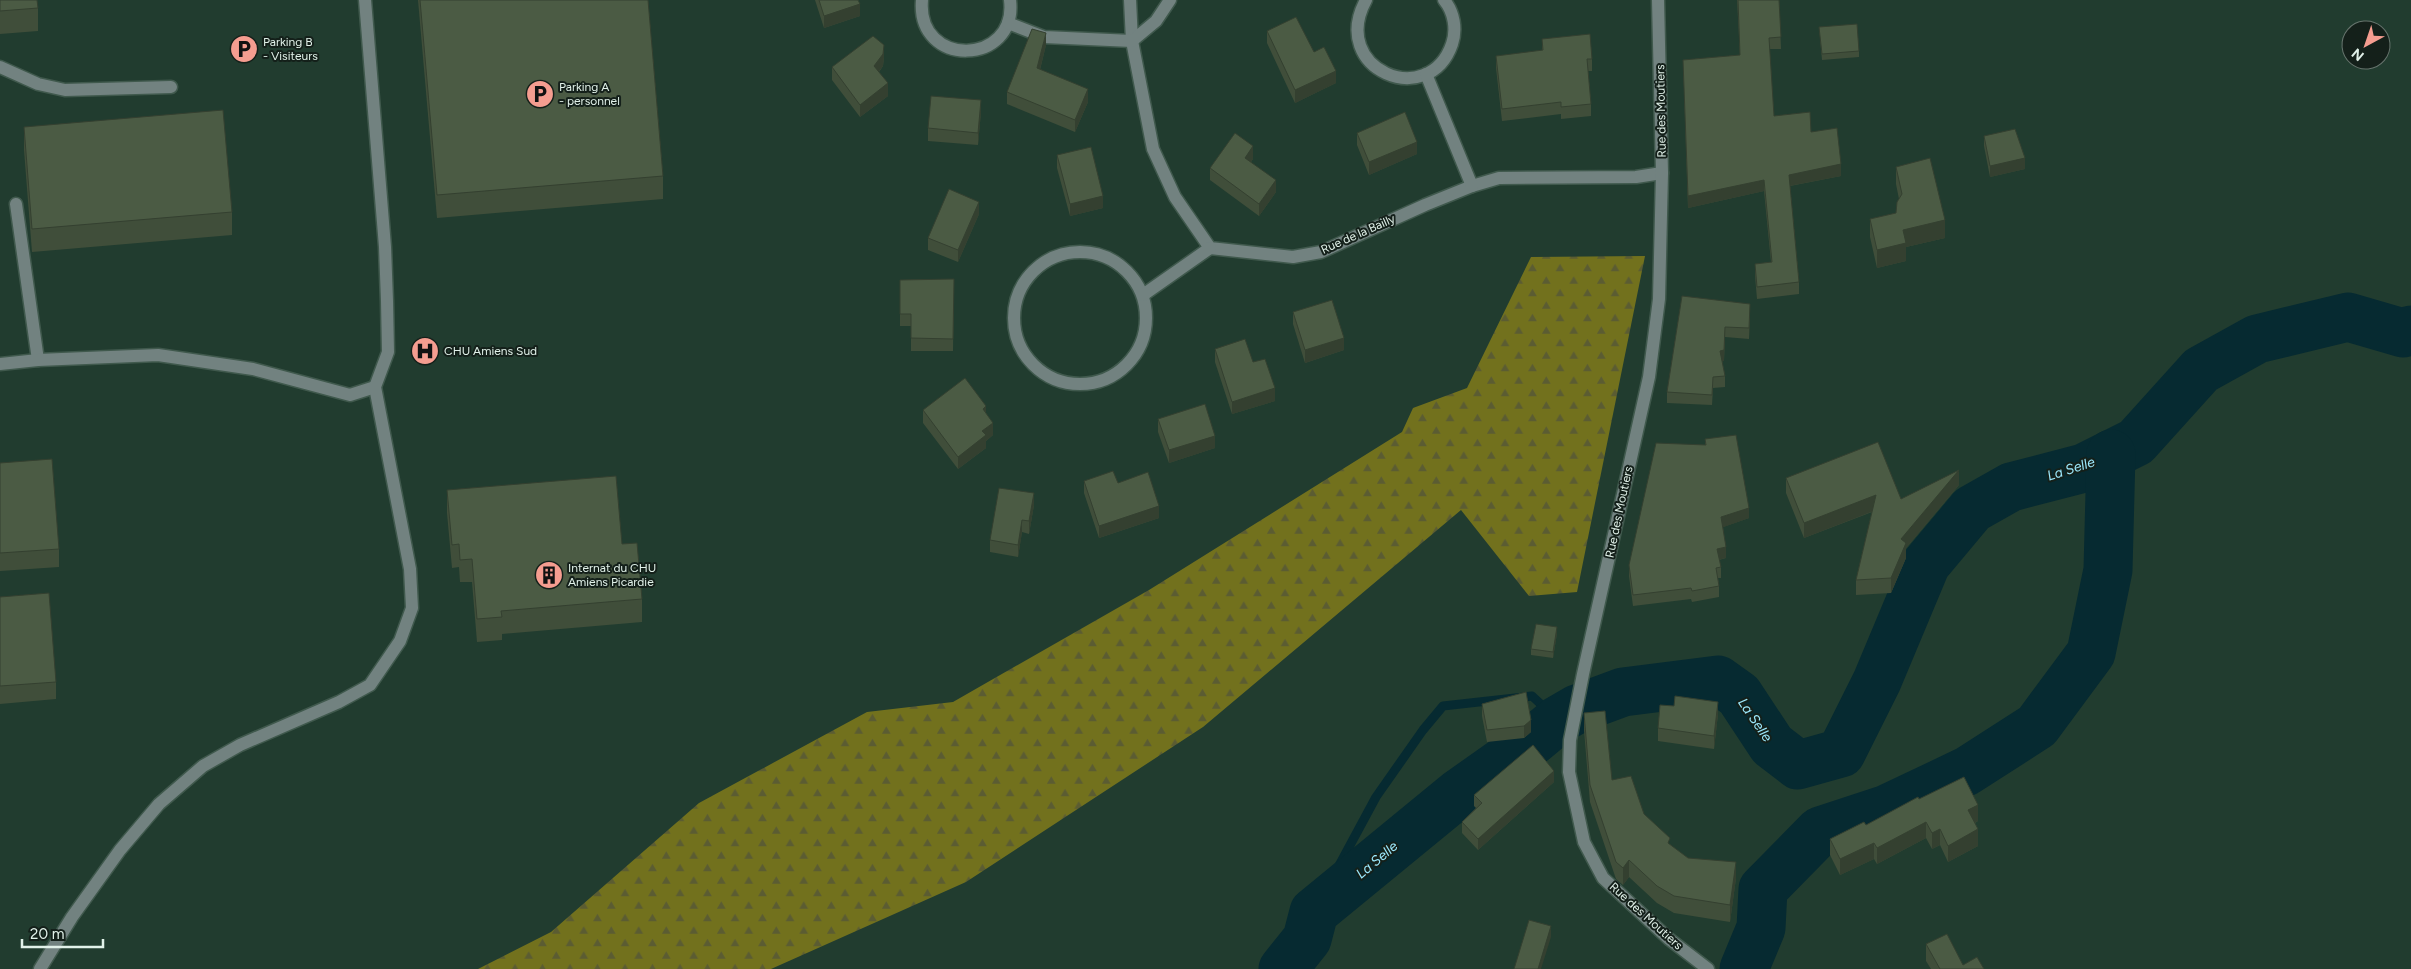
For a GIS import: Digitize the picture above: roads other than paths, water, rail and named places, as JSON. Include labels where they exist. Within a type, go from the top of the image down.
[{"type":"street","points":[[40,969],[72,917],[120,850],[159,804],[203,766],[240,744],[339,702],[370,685],[400,641],[412,608],[410,569],[375,387],[388,352],[387,301],[385,239],[366,0]]},
{"type":"street","points":[[922,0],[921,10],[925,25],[933,38],[945,46],[960,51],[974,51],[989,46],[1000,36],[1008,23],[1011,8],[1010,0]]},
{"type":"street","points":[[1130,0],[1132,41],[1153,149],[1175,197],[1210,248],[1143,295]]},
{"type":"street","points":[[1008,23],[1044,37],[1132,41],[1156,21],[1170,0]]},
{"type":"street","points":[[1366,0],[1359,13],[1356,30],[1359,46],[1367,60],[1379,71],[1394,78],[1411,78],[1426,74],[1440,65],[1449,52],[1454,37],[1454,21],[1444,0]]},
{"type":"street","name":"Rue des Moutiers","points":[[1658,0],[1662,173],[1659,299],[1649,377],[1570,740],[1569,772],[1574,803],[1584,842],[1603,878],[1669,939],[1708,969]]},
{"type":"street","points":[[0,66],[38,84],[65,90],[171,87]]},
{"type":"street","points":[[1426,74],[1472,186]]},
{"type":"street","name":"Rue de la Bailly","points":[[1210,248],[1293,257],[1321,252],[1425,205],[1472,186],[1499,178],[1636,177],[1662,173]]},
{"type":"street","points":[[16,204],[38,360]]},
{"type":"street","points":[[1078,252],[1091,253],[1117,263],[1132,277],[1143,295],[1147,318],[1143,340],[1132,360],[1114,375],[1093,383],[1070,383],[1048,376],[1030,361],[1018,341],[1014,321],[1016,300],[1025,281],[1039,266],[1058,255],[1078,252]]},
{"type":"street","points":[[0,364],[38,360],[158,355],[253,368],[350,394],[375,387]]},
{"type":"waterway","name":"La Selle","points":[[1283,969],[1307,939],[1314,912],[1459,793],[1534,740],[1558,720],[1577,709],[1623,692],[1718,680],[1739,695],[1772,745],[1798,765],[1841,753],[1877,681],[1926,564],[1972,509],[2011,487],[2084,468],[2136,442],[2201,370],[2257,339],[2348,317],[2403,333],[2411,330]]},
{"type":"waterway","name":"La Selle","points":[[1744,969],[1761,928],[1763,889],[1820,831],[1887,809],[1967,771],[2037,726],[2091,653],[2108,570],[2111,454]]},
{"type":"waterway","points":[[1314,912],[1376,797],[1423,730],[1443,706],[1532,696],[1558,720]]},
{"type":"place","name":"Parking B - Visiteurs","points":[[244,49]]},
{"type":"place","name":"Parking A - personnel","points":[[540,94]]},
{"type":"place","name":"CHU Amiens Sud","points":[[425,351]]},
{"type":"place","name":"Internat du CHU Amiens Picardie","points":[[549,575]]}]
